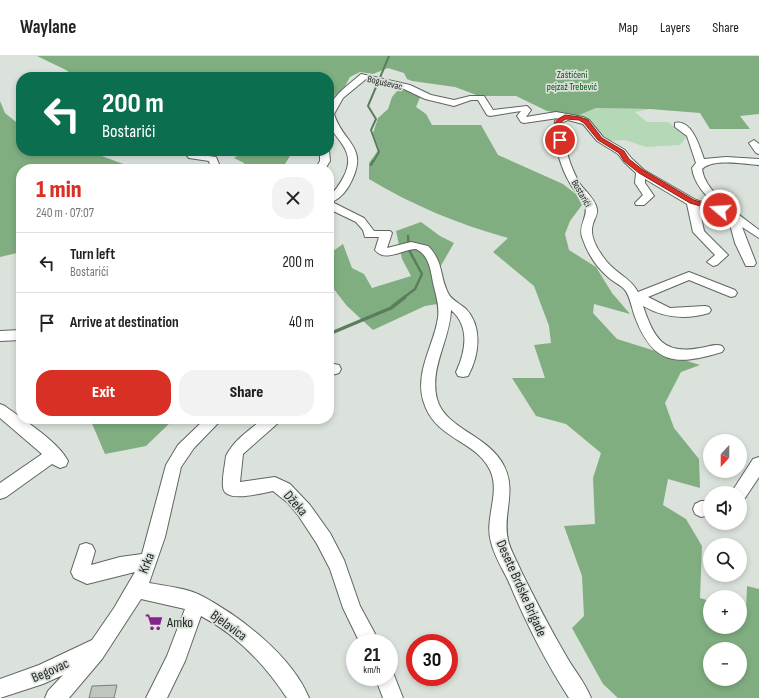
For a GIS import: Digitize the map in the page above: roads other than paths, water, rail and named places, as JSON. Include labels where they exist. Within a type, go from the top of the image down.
[{"type":"street","name":"Boguševac","points":[[334,107],[340,97],[364,76],[407,87],[428,97],[454,103],[470,98],[481,98],[484,100],[489,112],[524,108],[527,110],[521,116],[524,120],[556,115],[565,117]]},
{"type":"street","points":[[565,117],[580,119],[586,122],[600,139],[622,152],[626,160],[641,172],[692,202],[733,215]]},
{"type":"street","name":"Bostarići","points":[[565,117],[558,123],[564,154],[577,186],[585,195],[591,207],[592,215],[586,227],[587,236],[596,256],[606,270],[629,286],[637,297],[650,339],[660,349],[681,355],[692,356],[717,349]]},
{"type":"street","points":[[678,125],[691,135],[701,163]]},
{"type":"street","name":"Boguševac","points":[[334,133],[350,145],[353,167],[340,192],[334,196]]},
{"type":"street","points":[[754,143],[759,151]]},
{"type":"street","points":[[192,156],[205,156],[213,159],[214,164]]},
{"type":"street","points":[[759,162],[728,159],[701,163],[697,168],[698,176],[712,197],[759,235]]},
{"type":"street","points":[[640,203],[649,196],[640,183],[641,172]]},
{"type":"street","points":[[692,202],[699,232],[722,255],[713,262]]},
{"type":"street","points":[[334,207],[360,220],[368,229],[369,235],[386,233],[381,250],[383,252],[392,252],[409,246],[422,248],[430,254],[434,262],[442,297],[460,310],[470,323],[470,352],[464,372]]},
{"type":"street","points":[[733,215],[741,243],[750,263]]},
{"type":"street","points":[[637,297],[689,276],[731,293]]},
{"type":"street","name":"Desete Brdske Brigade","points":[[442,297],[445,307],[444,320],[433,353],[428,380],[430,399],[434,411],[441,422],[459,435],[483,448],[498,468],[502,480],[501,513],[497,533],[499,541],[529,609],[564,673],[581,698]]},
{"type":"street","points":[[637,297],[670,314],[679,315],[705,310]]},
{"type":"street","points":[[0,336],[16,335]]},
{"type":"street","points":[[0,410],[16,422]]},
{"type":"street","points":[[0,492],[31,469],[57,458],[35,437],[18,424]]},
{"type":"street","name":"Krka","points":[[55,698],[98,647],[135,589],[148,562],[163,513],[170,472],[186,446],[210,424]]},
{"type":"street","name":"Džeka","points":[[267,424],[238,449],[234,456],[231,488],[234,490],[275,484],[281,486],[296,500],[322,538],[342,574],[352,608],[365,634]]},
{"type":"street","points":[[744,486],[759,464]]},
{"type":"street","points":[[86,551],[80,572],[83,574],[148,562]]},
{"type":"street","name":"Bjelavica","points":[[135,589],[196,604],[217,614],[243,634],[275,664],[299,698]]},
{"type":"street","points":[[156,698],[175,661],[196,604]]},
{"type":"street","name":"Begovac","points":[[0,689],[43,674],[98,647]]},
{"type":"street","points":[[389,686],[393,698]]},
{"type":"waterway","points":[[373,162],[379,152],[371,130],[376,119],[368,106],[389,56]]},
{"type":"waterway","points":[[371,165],[373,161]]},
{"type":"waterway","points":[[403,298],[415,289],[422,274],[409,250],[408,236]]},
{"type":"waterway","points":[[334,332],[391,308],[405,297]]},
{"type":"place","name":"Amko","points":[[154,622]]},
{"type":"park label","name":"Zaštićeni pejzaž Trebević","points":[[572,80]]}]
